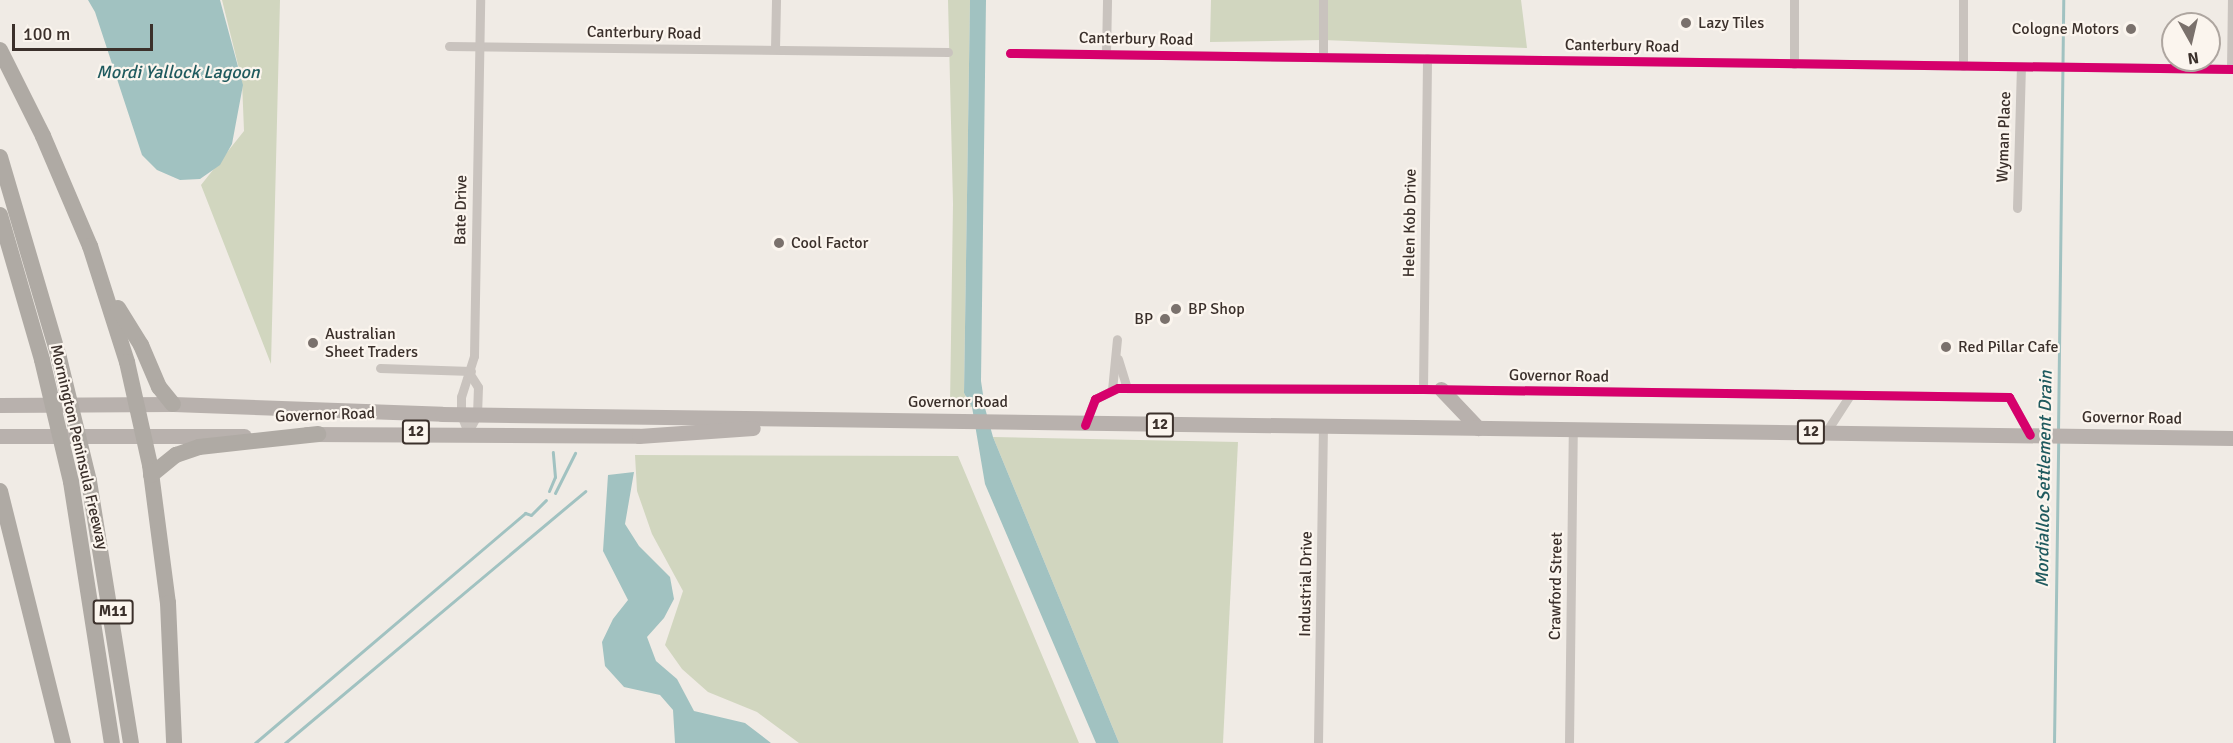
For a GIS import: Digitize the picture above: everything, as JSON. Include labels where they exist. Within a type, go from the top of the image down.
[{"type":"highway","points":[[0,50],[48,147],[105,287],[137,404],[151,474],[168,603],[174,743]]},
{"type":"highway","name":"Mornington Peninsula Freeway","points":[[0,157],[59,358],[89,481],[131,743]]},
{"type":"highway","name":"Mornington Peninsula Freeway","points":[[0,214],[42,360],[71,482],[112,743]]},
{"type":"highway","points":[[105,287],[141,345],[159,387],[173,404]]},
{"type":"highway","points":[[151,474],[176,455],[199,447],[318,434]]},
{"type":"highway","points":[[0,490],[20,579],[63,743]]},
{"type":"highway","points":[[0,536],[20,579]]},
{"type":"main road","points":[[1441,389],[1478,428]]},
{"type":"main road","name":"Governor Road","points":[[0,405],[173,404],[461,415],[997,420],[1085,425],[1323,425],[2233,438]]},
{"type":"main road","name":"Governor Road","points":[[0,436],[468,432],[639,436],[831,420]]},
{"type":"street","name":"Bate Drive","points":[[468,432],[461,415],[461,387],[470,373],[480,0]]},
{"type":"street","points":[[775,49],[776,0]]},
{"type":"street","points":[[1106,54],[1107,0]]},
{"type":"street","points":[[1323,0],[1323,56]]},
{"type":"street","points":[[1794,0],[1794,64]]},
{"type":"street","points":[[1963,0],[1963,66]]},
{"type":"street","points":[[2232,0],[2232,69]]},
{"type":"street","name":"Canterbury Road","points":[[448,46],[948,52]]},
{"type":"street","name":"Canterbury Road","points":[[1010,53],[2232,69]]},
{"type":"street","name":"Helen Kob Drive","points":[[1423,389],[1426,58]]},
{"type":"street","name":"Wyman Place","points":[[2017,208],[2021,67]]},
{"type":"street","points":[[1117,339],[1118,357],[1127,388]]},
{"type":"street","points":[[1085,425],[1095,399],[1112,390],[1118,357]]},
{"type":"street","points":[[380,368],[470,373]]},
{"type":"street","name":"Bate Drive","points":[[468,432],[477,415],[478,387],[470,373]]},
{"type":"street","name":"Governor Road","points":[[1112,390],[1127,388],[1441,389],[2009,397],[2030,435]]},
{"type":"street","points":[[1826,432],[1850,395]]},
{"type":"street","name":"Industrial Drive","points":[[1318,743],[1323,425]]},
{"type":"street","name":"Crawford Street","points":[[1569,743],[1573,429]]},
{"type":"green space","points":[[222,0],[280,0],[271,364],[201,185],[244,131],[242,81]]},
{"type":"green space","points":[[948,0],[970,0],[964,393],[972,407],[957,408],[950,405],[953,204]]},
{"type":"green space","points":[[1211,0],[1521,0],[1527,48],[1323,40],[1210,42]]},
{"type":"green space","points":[[993,437],[1238,442],[1223,743],[1119,743]]},
{"type":"green space","points":[[635,455],[958,456],[1079,743],[799,743],[757,712],[708,692],[682,669],[665,645],[683,591],[652,534],[637,491]]},
{"type":"water","name":"Mordi Yallock Lagoon","points":[[88,0],[220,0],[243,85],[232,144],[220,165],[200,179],[180,180],[157,170],[142,155],[95,12]]},
{"type":"water","points":[[970,0],[986,0],[981,381],[985,408],[993,437],[1119,743],[1096,743],[985,484],[972,407],[964,393]]},
{"type":"water","points":[[634,472],[625,524],[639,546],[670,577],[674,599],[664,618],[647,637],[656,661],[677,679],[694,711],[745,723],[771,743],[675,743],[673,710],[660,695],[624,687],[605,666],[602,642],[613,619],[628,600],[603,551],[608,475]]},
{"type":"waterway","name":"Mordialloc Settlement Drain","points":[[2058,432],[2063,0]]},
{"type":"waterway","name":"Mordialloc Settlement Drain","points":[[2054,743],[2058,442]]},
{"type":"waterway","points":[[549,491],[555,477],[553,452]]},
{"type":"waterway","points":[[555,493],[575,453]]},
{"type":"waterway","points":[[285,743],[585,491]]},
{"type":"waterway","points":[[255,743],[525,513],[531,515],[546,500]]},
{"type":"cycle path","points":[[1010,53],[2233,69]]},
{"type":"cycle path","points":[[1085,425],[1095,399],[1118,388],[1423,389],[2009,397],[2030,435]]},
{"type":"place","name":"Lazy Tiles","points":[[1686,23]]},
{"type":"place","name":"Cologne Motors","points":[[2131,29]]},
{"type":"place","name":"Cool Factor","points":[[779,243]]},
{"type":"place","name":"BP Shop","points":[[1176,309]]},
{"type":"place","name":"BP","points":[[1165,319]]},
{"type":"place","name":"Australian Sheet Traders","points":[[313,343]]},
{"type":"place","name":"Red Pillar Cafe","points":[[1946,347]]}]
